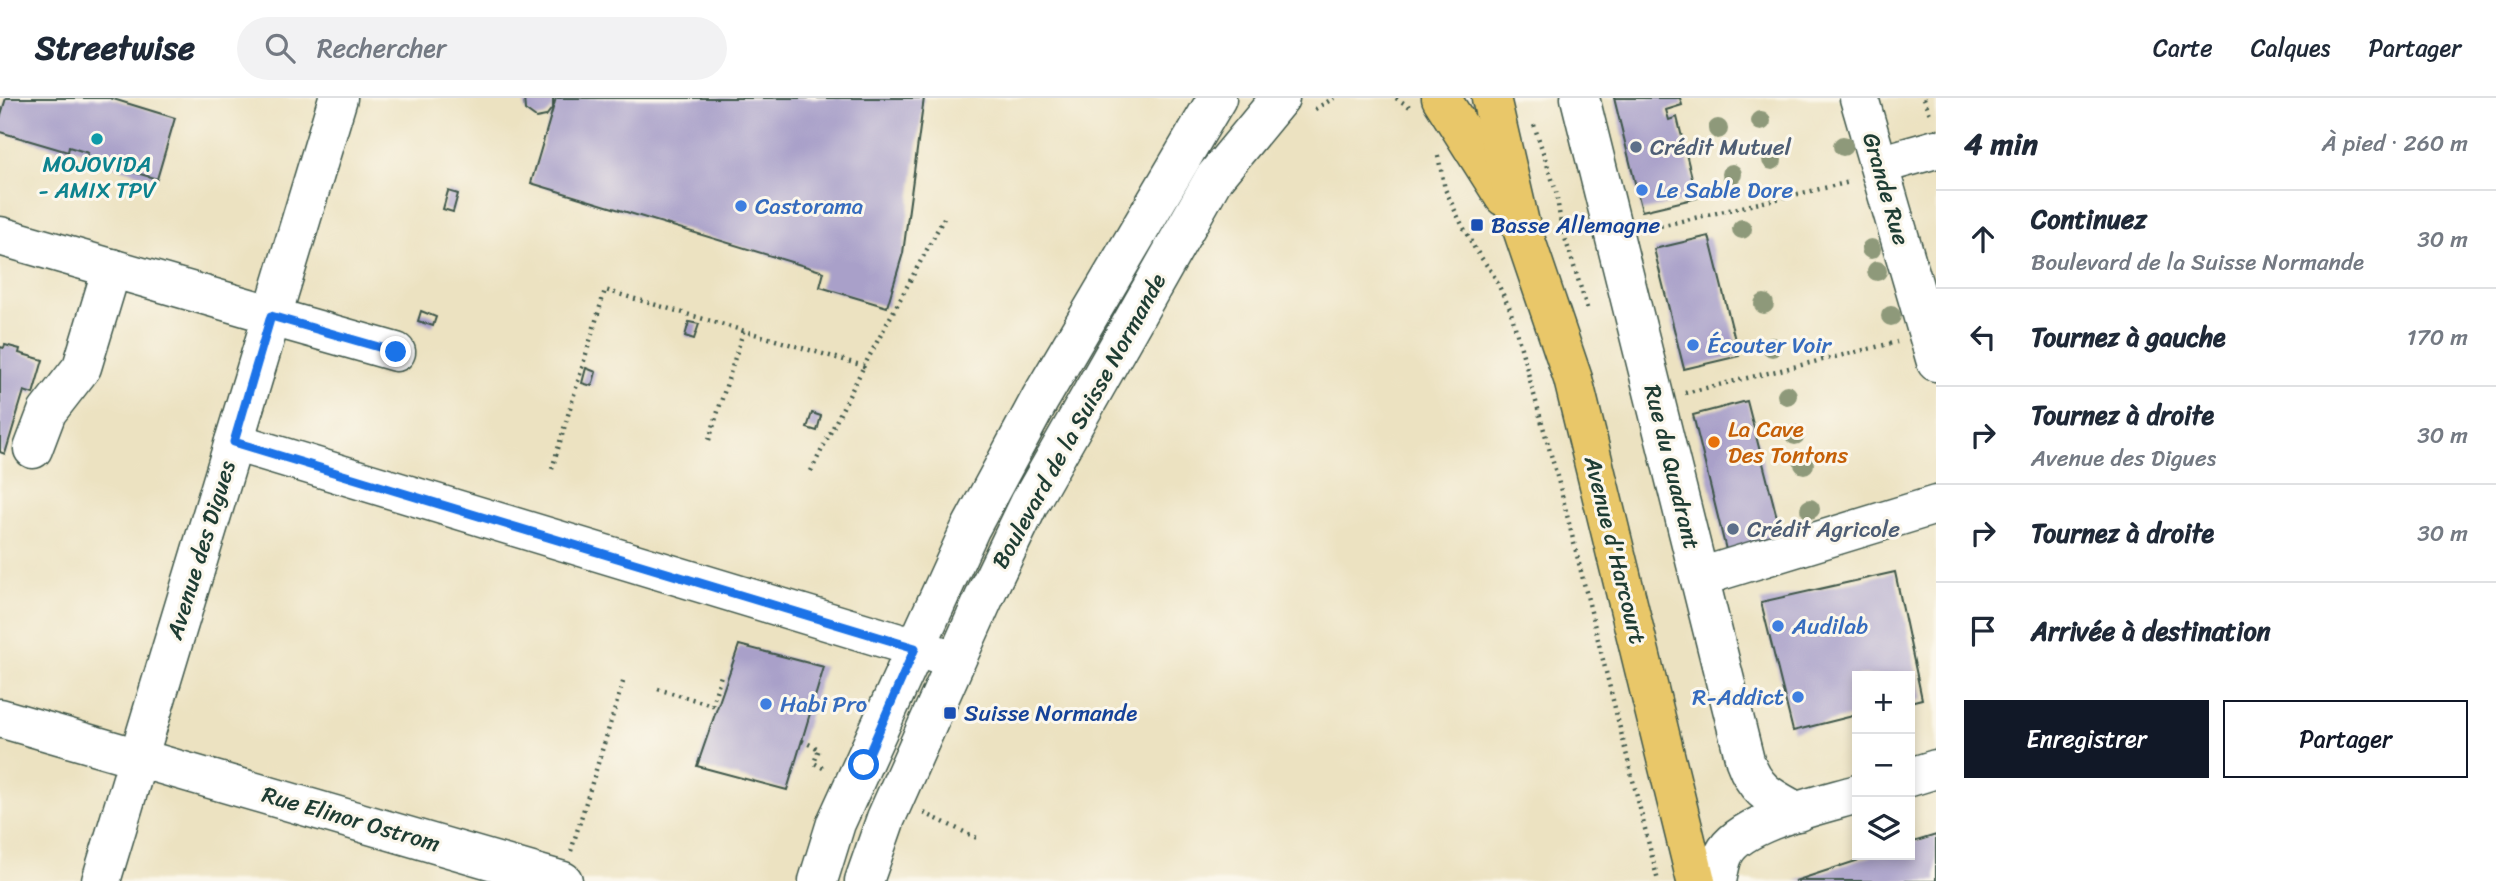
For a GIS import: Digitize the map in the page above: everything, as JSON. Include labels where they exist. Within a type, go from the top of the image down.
[{"type":"main road","name":"Avenue d'Harcourt","points":[[1441,98],[1520,223]]},
{"type":"main road","name":"Avenue d'Harcourt","points":[[1491,98],[1520,223],[1573,379],[1696,881]]},
{"type":"street","name":"Avenue des Digues","points":[[101,881],[338,98]]},
{"type":"street","name":"Boulevard de la Suisse Normande","points":[[818,881],[836,823],[970,529],[1040,399],[1217,98]]},
{"type":"street","name":"Rue du Quadrant","points":[[1580,98],[1751,780],[1770,796],[1798,812]]},
{"type":"street","name":"Grande Rue","points":[[1859,98],[1866,173],[1936,362]]},
{"type":"street","name":"Boulevard de la Suisse Normande","points":[[864,881],[886,818],[911,797],[989,587],[1029,504],[1214,178],[1297,103]]},
{"type":"street","points":[[1866,173],[1936,149]]},
{"type":"street","points":[[0,236],[396,352]]},
{"type":"street","points":[[33,449],[47,412],[82,367],[112,268]]},
{"type":"street","points":[[234,442],[939,655],[904,741],[911,797]]},
{"type":"street","points":[[1700,577],[1936,505]]},
{"type":"street","name":"Rue Elinor Ostrom","points":[[0,718],[138,758],[566,870]]},
{"type":"street","points":[[1915,775],[1936,769]]},
{"type":"street","points":[[1721,867],[1741,836],[1763,823],[1852,796]]},
{"type":"path","points":[[1297,103],[1334,98]]},
{"type":"path","points":[[1531,117],[1553,181],[1559,210]]},
{"type":"path","points":[[1435,145],[1446,188],[1475,249],[1493,274],[1514,322],[1560,487],[1658,881]]},
{"type":"path","points":[[1639,230],[1866,173]]},
{"type":"path","points":[[811,471],[882,329],[944,218]]},
{"type":"path","points":[[552,469],[605,290],[864,366]]},
{"type":"path","points":[[709,440],[744,329]]},
{"type":"path","points":[[1679,394],[1902,340]]},
{"type":"path","points":[[658,689],[712,705],[722,672]]},
{"type":"path","points":[[566,870],[624,679]]},
{"type":"path","points":[[802,741],[819,749],[814,763]]},
{"type":"path","points":[[911,797],[977,838]]},
{"type":"building","name":"MOJOVIDA - AMIX TPV","points":[[6,98],[110,98],[175,118],[157,179],[86,158],[88,153],[69,147],[68,152],[0,132],[0,118]]},
{"type":"building","points":[[524,98],[553,98],[553,107],[546,116],[536,118],[525,110]]},
{"type":"building","name":"Castorama","points":[[556,98],[924,98],[903,253],[887,307],[820,287],[824,272],[531,183]]},
{"type":"building","points":[[1614,98],[1680,98],[1682,105],[1666,110],[1669,120],[1677,117],[1697,198],[1642,211]]},
{"type":"building","points":[[448,191],[458,194],[453,212],[443,209]]},
{"type":"building","points":[[1709,236],[1739,356],[1684,369],[1654,249]]},
{"type":"building","points":[[421,311],[436,317],[433,326],[418,321]]},
{"type":"building","points":[[689,322],[699,324],[694,339],[685,336]]},
{"type":"building","points":[[5,345],[20,349],[19,353],[43,360],[33,394],[24,391],[5,454],[0,452],[0,347],[4,348]]},
{"type":"building","points":[[586,368],[596,372],[592,386],[582,383]]},
{"type":"building","points":[[1747,401],[1782,537],[1727,554],[1693,415]]},
{"type":"building","points":[[812,413],[821,416],[817,431],[807,428]]},
{"type":"building","points":[[1895,572],[1922,699],[1915,701],[1915,671],[1852,671],[1852,716],[1793,731],[1761,602]]},
{"type":"building","name":"Habi Pro","points":[[739,645],[824,667],[787,790],[697,766]]},
{"type":"building","points":[[1936,835],[1936,881],[1795,881],[1859,860],[1915,860],[1915,841]]},
{"type":"place","name":"MOJOVIDA - AMIX TPV","points":[[97,139]]},
{"type":"place","name":"Crédit Mutuel","points":[[1636,147]]},
{"type":"place","name":"Le Sable Dore","points":[[1642,190]]},
{"type":"place","name":"Castorama","points":[[741,206]]},
{"type":"place","name":"Basse Allemagne","points":[[1477,225]]},
{"type":"place","name":"Écouter Voir","points":[[1693,345]]},
{"type":"place","name":"La Cave Des Tontons","points":[[1714,442]]},
{"type":"place","name":"Crédit Agricole","points":[[1733,529]]},
{"type":"place","name":"Audilab","points":[[1778,626]]},
{"type":"place","name":"R-Addict","points":[[1798,697]]},
{"type":"place","name":"Habi Pro","points":[[766,704]]},
{"type":"place","name":"Suisse Normande","points":[[950,713]]},
{"type":"route","points":[[396,352],[271,316],[234,442],[915,648],[864,765]]}]
